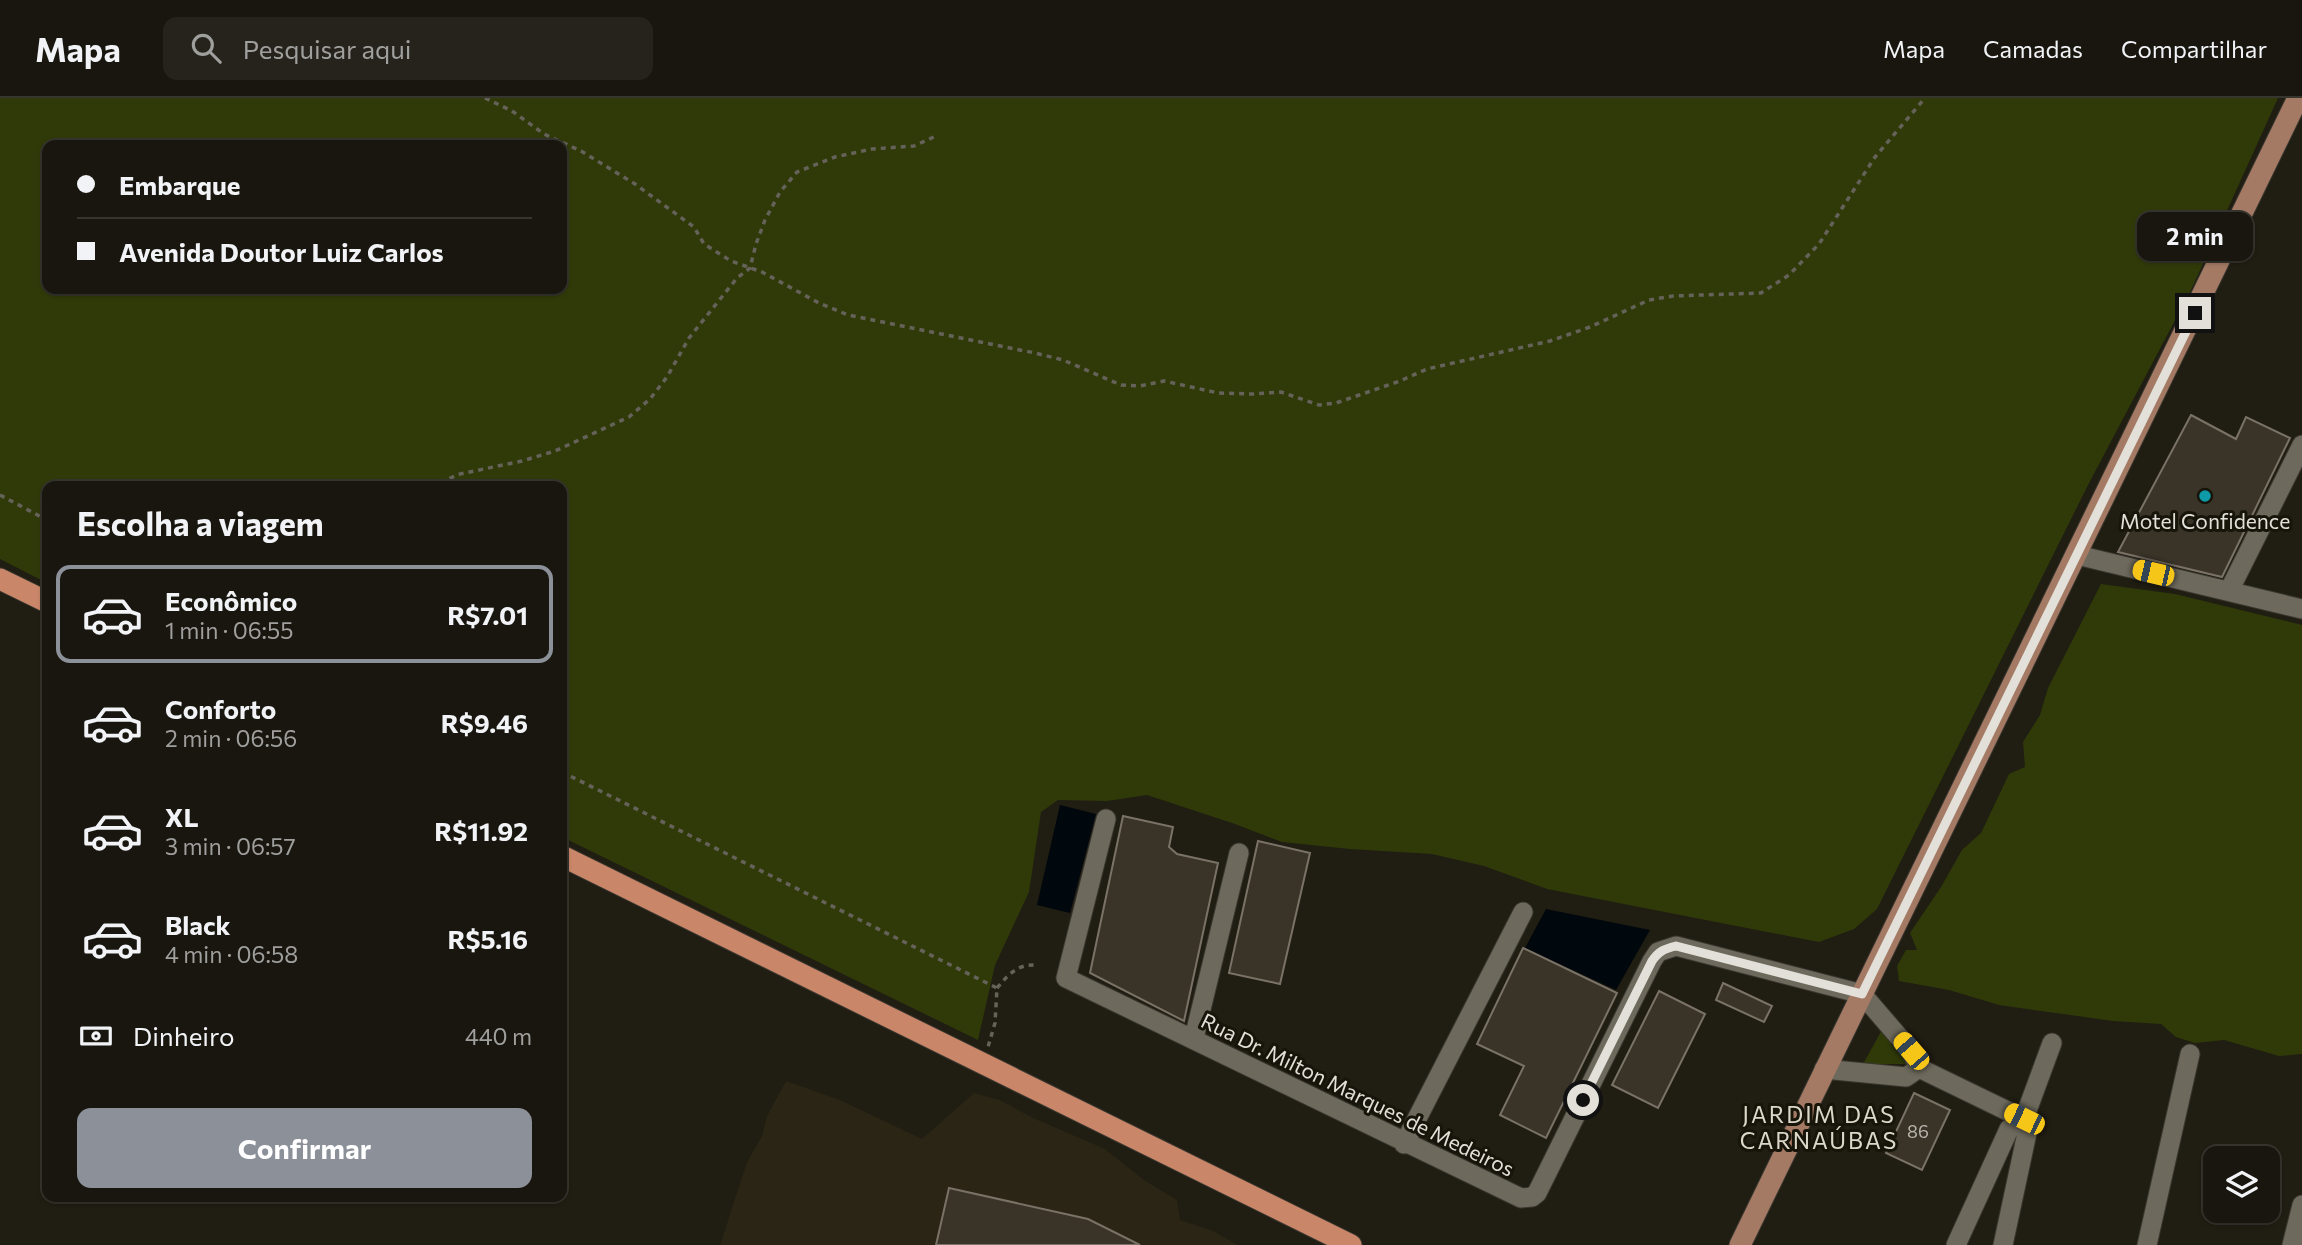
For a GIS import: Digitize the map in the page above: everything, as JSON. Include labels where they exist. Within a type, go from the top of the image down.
[{"type":"highway","points":[[0,579],[42,600]]},
{"type":"highway","points":[[567,858],[1351,1245]]},
{"type":"main road","points":[[1740,1245],[2298,98]]},
{"type":"street","points":[[2229,591],[2302,445]]},
{"type":"street","points":[[2077,555],[2302,609]]},
{"type":"street","name":"Rua Dr. Milton Marques de Medeiros","points":[[1107,819],[1066,978],[1521,1199],[1532,1197],[1658,952],[1676,946],[1862,994]]},
{"type":"street","points":[[1194,1038],[1239,853]]},
{"type":"street","points":[[1404,1144],[1523,912]]},
{"type":"street","points":[[1862,994],[1911,1051],[1919,1068],[2024,1119]]},
{"type":"street","points":[[2003,1245],[2027,1133],[2024,1119],[2052,1043]]},
{"type":"street","points":[[2147,1245],[2190,1054]]},
{"type":"street","points":[[1824,1069],[1906,1077],[1919,1068]]},
{"type":"street","points":[[1956,1245],[2009,1129],[2024,1119]]},
{"type":"street","points":[[2292,1245],[2302,1205]]},
{"type":"path","points":[[485,98],[512,111],[557,140]]},
{"type":"path","points":[[567,145],[635,184],[694,227],[704,244],[731,261],[848,315],[1063,360],[1121,385],[1140,386],[1164,381],[1218,393],[1281,392],[1319,405],[1336,403],[1427,369],[1550,341],[1590,327],[1649,300],[1674,296],[1761,293],[1789,275],[1819,244],[1875,157],[1925,98]]},
{"type":"path","points":[[443,481],[460,474],[555,451],[629,417],[650,399],[667,377],[689,338],[737,278],[750,268],[765,220],[780,192],[797,172],[835,157],[872,149],[914,146],[938,135]]},
{"type":"path","points":[[0,495],[42,517]]},
{"type":"path","points":[[567,774],[998,988]]},
{"type":"path","points":[[987,1052],[995,1023],[998,988],[1010,972],[1035,965]]},
{"type":"shaded area","points":[[1060,805],[1096,814],[1070,913],[1037,905]]},
{"type":"shaded area","points":[[1546,909],[1650,930],[1616,990],[1525,948]]},
{"type":"shaded area","points":[[786,1081],[840,1100],[922,1139],[974,1093],[1000,1100],[1031,1117],[1105,1149],[1144,1180],[1177,1200],[1180,1220],[1213,1231],[1238,1245],[720,1245],[747,1162],[762,1136],[767,1116]]},
{"type":"green space","points":[[0,98],[2278,98],[2191,290],[2088,485],[1877,909],[1854,929],[1819,942],[1547,889],[1484,866],[1432,854],[1282,842],[1147,795],[1107,801],[1058,800],[1041,812],[1029,892],[995,965],[978,1040],[567,839],[567,481],[42,481],[42,580],[0,559]]},
{"type":"green space","points":[[2101,584],[2175,594],[2302,625],[2302,1054],[2279,1056],[2224,1040],[2195,1043],[2176,1037],[2161,1024],[2113,1021],[1999,1005],[1949,990],[1899,981],[1897,966],[1906,950],[1917,950],[1910,933],[1962,850],[1981,833],[2009,774],[2025,767],[2023,742],[2040,715],[2048,688]]},
{"type":"green space","points":[[1883,1028],[1907,1064],[1863,1064]]},
{"type":"building","name":"Motel Confidence","points":[[2191,415],[2236,439],[2246,417],[2290,438],[2222,577],[2118,552]]},
{"type":"building","points":[[1123,816],[1173,827],[1169,847],[1177,854],[1218,863],[1184,1021],[1090,973]]},
{"type":"building","points":[[1258,841],[1310,853],[1280,984],[1229,973]]},
{"type":"building","points":[[1523,948],[1617,993],[1546,1138],[1500,1115],[1524,1066],[1477,1044]]},
{"type":"building","points":[[1723,983],[1772,1006],[1764,1022],[1716,1000]]},
{"type":"building","points":[[1659,991],[1705,1014],[1658,1108],[1612,1085]]},
{"type":"building","points":[[1914,1093],[1950,1110],[1922,1170],[1886,1153]]},
{"type":"building","points":[[949,1188],[1088,1219],[1140,1245],[936,1245]]},
{"type":"place","name":"Motel Confidence","points":[[2205,496]]},
{"type":"district","name":"JARDIM DAS CARNAÚBAS","points":[[1819,1127]]},
{"type":"route","points":[[1583,1100],[1652,961],[1658,952],[1665,949],[1676,946],[1862,994],[2195,313]]}]
